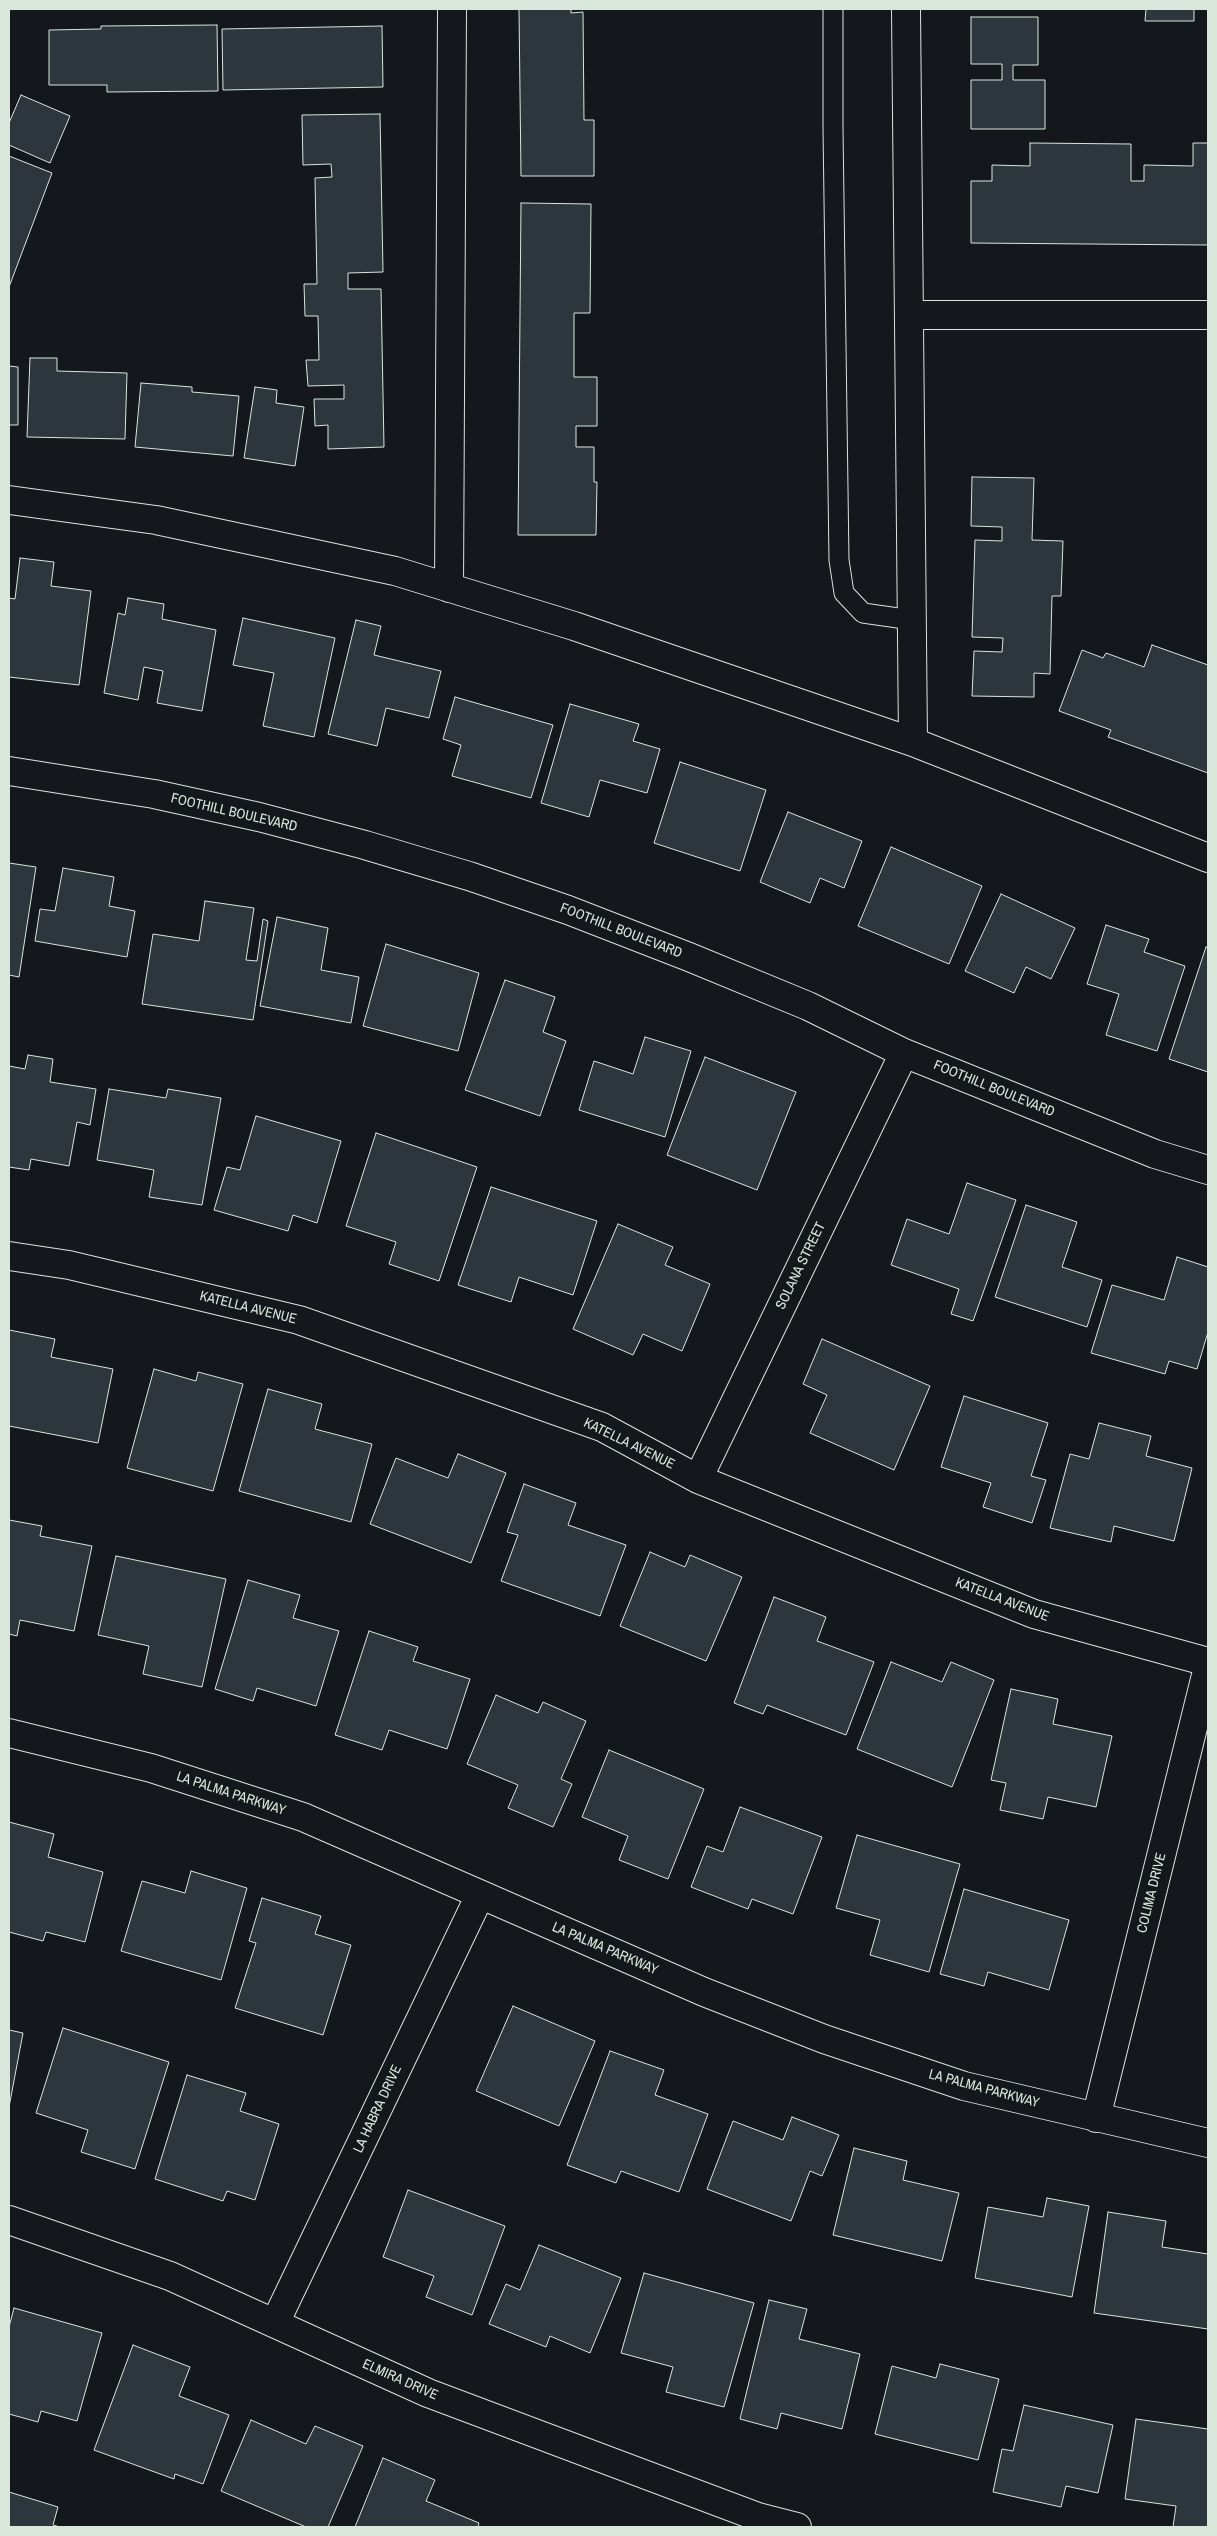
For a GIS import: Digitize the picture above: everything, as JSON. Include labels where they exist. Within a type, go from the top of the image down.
[{"type":"street","points":[[449,588],[452,9]]},
{"type":"street","points":[[906,9],[913,742]]},
{"type":"street","points":[[909,315],[1208,315]]},
{"type":"street","points":[[9,500],[156,520],[395,571],[574,626],[913,742],[1208,858]]},
{"type":"street","name":"FOOTHILL BOULEVARD","points":[[9,772],[154,794],[260,817],[365,845],[468,876],[568,910],[689,957],[808,1006],[904,1053],[1155,1154],[1208,1170]]},
{"type":"street","name":"SOLANA STREET","points":[[698,1479],[904,1053]]},
{"type":"street","name":"KATELLA AVENUE","points":[[9,1256],[69,1264],[299,1320],[602,1427],[698,1479],[1034,1614],[1208,1662]]},
{"type":"street","name":"COLIMA DRIVE","points":[[1096,2118],[1208,1667]]},
{"type":"street","name":"LA PALMA PARKWAY","points":[[9,1733],[151,1768],[303,1817],[480,1896],[704,1992],[824,2039],[964,2086],[1208,2143]]},
{"type":"street","name":"LA HABRA DRIVE","points":[[275,2323],[480,1896]]},
{"type":"street","name":"ELMIRA DRIVE","points":[[9,2220],[170,2276],[428,2393],[758,2517],[797,2527]]},
{"type":"lane","points":[[833,9],[835,318],[840,568],[844,592],[863,613],[912,620]]},
{"type":"building","points":[[519,9],[571,9],[571,13],[583,12],[584,120],[594,120],[594,176],[521,176]]},
{"type":"building","points":[[1146,9],[1194,9],[1194,21],[1145,21]]},
{"type":"building","points":[[971,17],[1038,17],[1038,65],[1013,65],[1013,80],[1045,80],[1045,129],[971,129],[971,80],[1002,80],[1002,64],[971,64]]},
{"type":"building","points":[[217,25],[218,91],[107,92],[107,85],[49,85],[49,30],[101,29],[101,26]]},
{"type":"building","points":[[382,26],[383,87],[223,90],[222,29]]},
{"type":"building","points":[[21,95],[70,116],[50,163],[9,145],[9,123]]},
{"type":"building","points":[[380,114],[383,272],[348,273],[348,289],[381,289],[384,447],[328,449],[328,425],[315,426],[314,399],[344,399],[344,385],[308,386],[306,360],[319,360],[318,316],[305,316],[304,284],[317,284],[315,178],[332,177],[331,164],[303,165],[302,115]]},
{"type":"building","points":[[1030,143],[1131,144],[1131,181],[1144,181],[1144,165],[1193,166],[1193,143],[1208,143],[1208,245],[971,243],[971,181],[992,181],[992,165],[1030,166]]},
{"type":"building","points":[[9,156],[52,173],[9,287]]},
{"type":"building","points":[[521,203],[591,204],[590,313],[574,313],[574,377],[597,377],[597,426],[576,426],[576,447],[594,447],[594,482],[597,482],[596,535],[518,535]]},
{"type":"building","points":[[30,358],[57,358],[57,371],[127,373],[125,439],[27,437]]},
{"type":"building","points":[[9,366],[18,367],[18,425],[9,425]]},
{"type":"building","points":[[141,383],[192,387],[192,392],[239,396],[233,456],[135,447]]},
{"type":"building","points":[[255,387],[277,390],[276,403],[304,407],[295,466],[244,458]]},
{"type":"building","points":[[972,477],[1034,478],[1032,540],[1063,541],[1061,596],[1052,596],[1050,674],[1034,673],[1034,697],[972,696],[974,651],[1002,652],[1003,638],[972,637],[975,540],[1002,541],[1002,527],[971,526]]},
{"type":"building","points":[[20,558],[54,562],[51,586],[91,591],[79,685],[9,677],[9,598],[15,599]]},
{"type":"building","points":[[128,598],[164,604],[162,619],[216,630],[202,711],[157,703],[163,671],[144,667],[138,700],[104,693],[118,613],[125,615]]},
{"type":"building","points":[[243,618],[335,638],[314,737],[263,726],[274,673],[233,665]]},
{"type":"building","points":[[356,620],[381,626],[374,655],[441,671],[429,718],[386,708],[377,746],[328,734]]},
{"type":"building","points":[[1152,645],[1208,665],[1208,773],[1108,737],[1111,730],[1059,711],[1082,650],[1103,658],[1106,653],[1144,667]]},
{"type":"building","points":[[455,697],[553,725],[531,798],[452,776],[461,745],[443,739]]},
{"type":"building","points":[[570,704],[639,724],[633,741],[660,749],[647,793],[600,780],[589,817],[541,803]]},
{"type":"building","points":[[680,762],[766,790],[740,871],[654,843]]},
{"type":"building","points":[[788,812],[862,841],[844,888],[820,878],[810,903],[760,882]]},
{"type":"building","points":[[891,847],[982,886],[949,964],[858,926]]},
{"type":"building","points":[[9,863],[36,867],[19,977],[9,975]]},
{"type":"building","points":[[63,868],[114,877],[109,906],[135,911],[127,957],[35,941],[40,909],[55,911]]},
{"type":"building","points":[[1001,894],[1075,928],[1051,979],[1026,967],[1014,993],[965,971]]},
{"type":"building","points":[[205,901],[254,908],[246,960],[257,961],[263,919],[268,921],[253,1020],[142,1004],[153,934],[199,941]]},
{"type":"building","points":[[277,917],[328,928],[321,970],[359,977],[351,1023],[260,1006]]},
{"type":"building","points":[[1106,925],[1149,939],[1144,952],[1185,966],[1157,1051],[1106,1035],[1119,994],[1087,984]]},
{"type":"building","points":[[386,944],[479,973],[458,1051],[363,1026]]},
{"type":"building","points":[[1206,947],[1208,948],[1208,1072],[1169,1059]]},
{"type":"building","points":[[505,980],[555,997],[543,1032],[566,1041],[540,1116],[465,1090]]},
{"type":"building","points":[[645,1037],[691,1051],[665,1137],[579,1110],[594,1061],[633,1074]]},
{"type":"building","points":[[28,1055],[53,1059],[50,1082],[96,1089],[90,1125],[77,1122],[69,1166],[31,1159],[29,1170],[9,1167],[9,1066],[25,1069]]},
{"type":"building","points":[[705,1057],[796,1092],[757,1190],[667,1155]]},
{"type":"building","points":[[109,1089],[166,1098],[168,1089],[221,1098],[202,1205],[149,1197],[154,1170],[97,1160]]},
{"type":"building","points":[[256,1116],[341,1141],[317,1223],[293,1215],[288,1231],[214,1210],[227,1167],[240,1170]]},
{"type":"building","points":[[376,1133],[477,1167],[439,1281],[389,1264],[396,1242],[346,1226]]},
{"type":"building","points":[[967,1183],[1016,1200],[973,1321],[951,1314],[959,1289],[891,1265],[907,1219],[949,1234]]},
{"type":"building","points":[[491,1187],[597,1221],[573,1295],[519,1277],[511,1302],[458,1285]]},
{"type":"building","points":[[1026,1205],[1077,1222],[1062,1267],[1102,1280],[1087,1327],[995,1297]]},
{"type":"building","points":[[618,1224],[673,1247],[665,1265],[710,1284],[682,1351],[643,1334],[633,1355],[573,1329]]},
{"type":"building","points":[[1177,1257],[1208,1267],[1208,1332],[1197,1369],[1169,1361],[1165,1374],[1091,1353],[1112,1285],[1164,1300]]},
{"type":"building","points":[[9,1330],[55,1339],[51,1357],[113,1369],[98,1443],[9,1426]]},
{"type":"building","points":[[822,1339],[930,1386],[894,1470],[810,1433],[827,1395],[803,1384]]},
{"type":"building","points":[[154,1369],[196,1381],[198,1372],[243,1384],[213,1491],[127,1468]]},
{"type":"building","points":[[268,1389],[322,1404],[315,1429],[372,1444],[351,1522],[239,1491]]},
{"type":"building","points":[[964,1396],[1048,1423],[1031,1476],[1046,1480],[1032,1523],[983,1507],[991,1483],[941,1467]]},
{"type":"building","points":[[1099,1423],[1151,1436],[1146,1456],[1192,1468],[1174,1541],[1114,1526],[1111,1542],[1050,1528],[1070,1454],[1089,1459]]},
{"type":"building","points":[[458,1454],[506,1473],[471,1563],[370,1524],[396,1458],[448,1478]]},
{"type":"building","points":[[524,1484],[576,1503],[568,1525],[626,1545],[600,1616],[501,1581],[518,1535],[507,1532]]},
{"type":"building","points":[[9,1520],[42,1526],[40,1536],[92,1546],[74,1631],[20,1620],[17,1636],[9,1634]]},
{"type":"building","points":[[650,1552],[685,1567],[690,1555],[742,1577],[706,1661],[620,1626]]},
{"type":"building","points":[[116,1556],[226,1579],[202,1687],[143,1674],[149,1646],[98,1635]]},
{"type":"building","points":[[248,1580],[300,1595],[293,1618],[339,1631],[316,1706],[257,1688],[253,1701],[215,1689]]},
{"type":"building","points":[[774,1597],[826,1617],[817,1641],[874,1662],[846,1735],[767,1705],[763,1714],[734,1703]]},
{"type":"building","points":[[369,1631],[418,1647],[413,1661],[470,1679],[447,1749],[389,1730],[382,1750],[335,1735]]},
{"type":"building","points":[[891,1662],[942,1682],[951,1662],[994,1680],[952,1787],[857,1749]]},
{"type":"building","points":[[1011,1689],[1058,1699],[1053,1724],[1112,1736],[1096,1807],[1048,1797],[1043,1819],[1000,1810],[1006,1783],[991,1780]]},
{"type":"building","points":[[496,1695],[538,1713],[543,1702],[586,1721],[561,1779],[572,1784],[553,1827],[508,1808],[518,1785],[467,1764]]},
{"type":"building","points":[[609,1750],[704,1789],[668,1879],[619,1860],[628,1836],[582,1817]]},
{"type":"building","points":[[740,1807],[822,1837],[793,1914],[752,1899],[748,1909],[691,1887],[707,1846],[723,1852]]},
{"type":"building","points":[[9,1822],[54,1834],[48,1857],[103,1872],[85,1942],[46,1932],[43,1941],[9,1932]]},
{"type":"building","points":[[857,1835],[960,1864],[929,1972],[870,1955],[880,1920],[836,1908]]},
{"type":"building","points":[[191,1871],[247,1888],[221,1980],[121,1951],[142,1881],[185,1893]]},
{"type":"building","points":[[964,1889],[1069,1920],[1049,1990],[988,1972],[984,1986],[940,1974]]},
{"type":"building","points":[[262,1898],[321,1916],[315,1934],[351,1945],[323,2035],[235,2008],[256,1943],[249,1941]]},
{"type":"building","points":[[513,2006],[595,2041],[559,2126],[476,2091]]},
{"type":"building","points":[[63,2028],[169,2062],[135,2169],[81,2152],[88,2130],[36,2113]]},
{"type":"building","points":[[9,2030],[23,2033],[9,2107]]},
{"type":"building","points":[[610,2051],[664,2070],[655,2095],[708,2114],[679,2192],[621,2171],[616,2183],[567,2165]]},
{"type":"building","points":[[187,2075],[246,2093],[240,2111],[279,2124],[255,2200],[227,2191],[223,2201],[155,2179]]},
{"type":"building","points":[[792,2117],[839,2135],[822,2176],[810,2171],[791,2221],[707,2189],[733,2121],[783,2140]]},
{"type":"building","points":[[854,2148],[907,2161],[903,2180],[959,2193],[942,2261],[833,2235]]},
{"type":"building","points":[[408,2190],[505,2226],[472,2315],[426,2297],[434,2276],[383,2257]]},
{"type":"building","points":[[1047,2198],[1089,2206],[1072,2297],[975,2278],[988,2207],[1043,2217]]},
{"type":"building","points":[[1108,2212],[1166,2221],[1162,2247],[1208,2254],[1208,2329],[1094,2313]]},
{"type":"building","points":[[539,2245],[621,2278],[590,2353],[550,2336],[546,2347],[489,2324],[506,2284],[520,2290]]},
{"type":"building","points":[[644,2273],[754,2303],[724,2407],[666,2392],[673,2367],[621,2353]]},
{"type":"building","points":[[769,2300],[807,2309],[799,2339],[860,2354],[842,2429],[781,2413],[777,2429],[740,2419]]},
{"type":"building","points":[[14,2308],[102,2333],[77,2421],[41,2411],[38,2422],[9,2414],[9,2327]]},
{"type":"building","points":[[133,2345],[190,2367],[179,2396],[229,2415],[203,2484],[175,2474],[174,2479],[94,2450]]},
{"type":"building","points":[[940,2364],[999,2379],[978,2460],[875,2434],[892,2366],[936,2378]]},
{"type":"building","points":[[1024,2405],[1113,2425],[1098,2493],[1066,2486],[1061,2507],[993,2492],[1002,2449],[1013,2451]]},
{"type":"building","points":[[1136,2419],[1208,2429],[1208,2527],[1173,2527],[1176,2506],[1125,2499]]},
{"type":"building","points":[[251,2420],[306,2444],[315,2426],[363,2446],[328,2527],[306,2527],[221,2491]]},
{"type":"building","points":[[383,2458],[435,2480],[426,2501],[479,2523],[478,2527],[355,2527]]},
{"type":"building","points":[[9,2492],[58,2507],[53,2525],[60,2527],[9,2527]]}]
